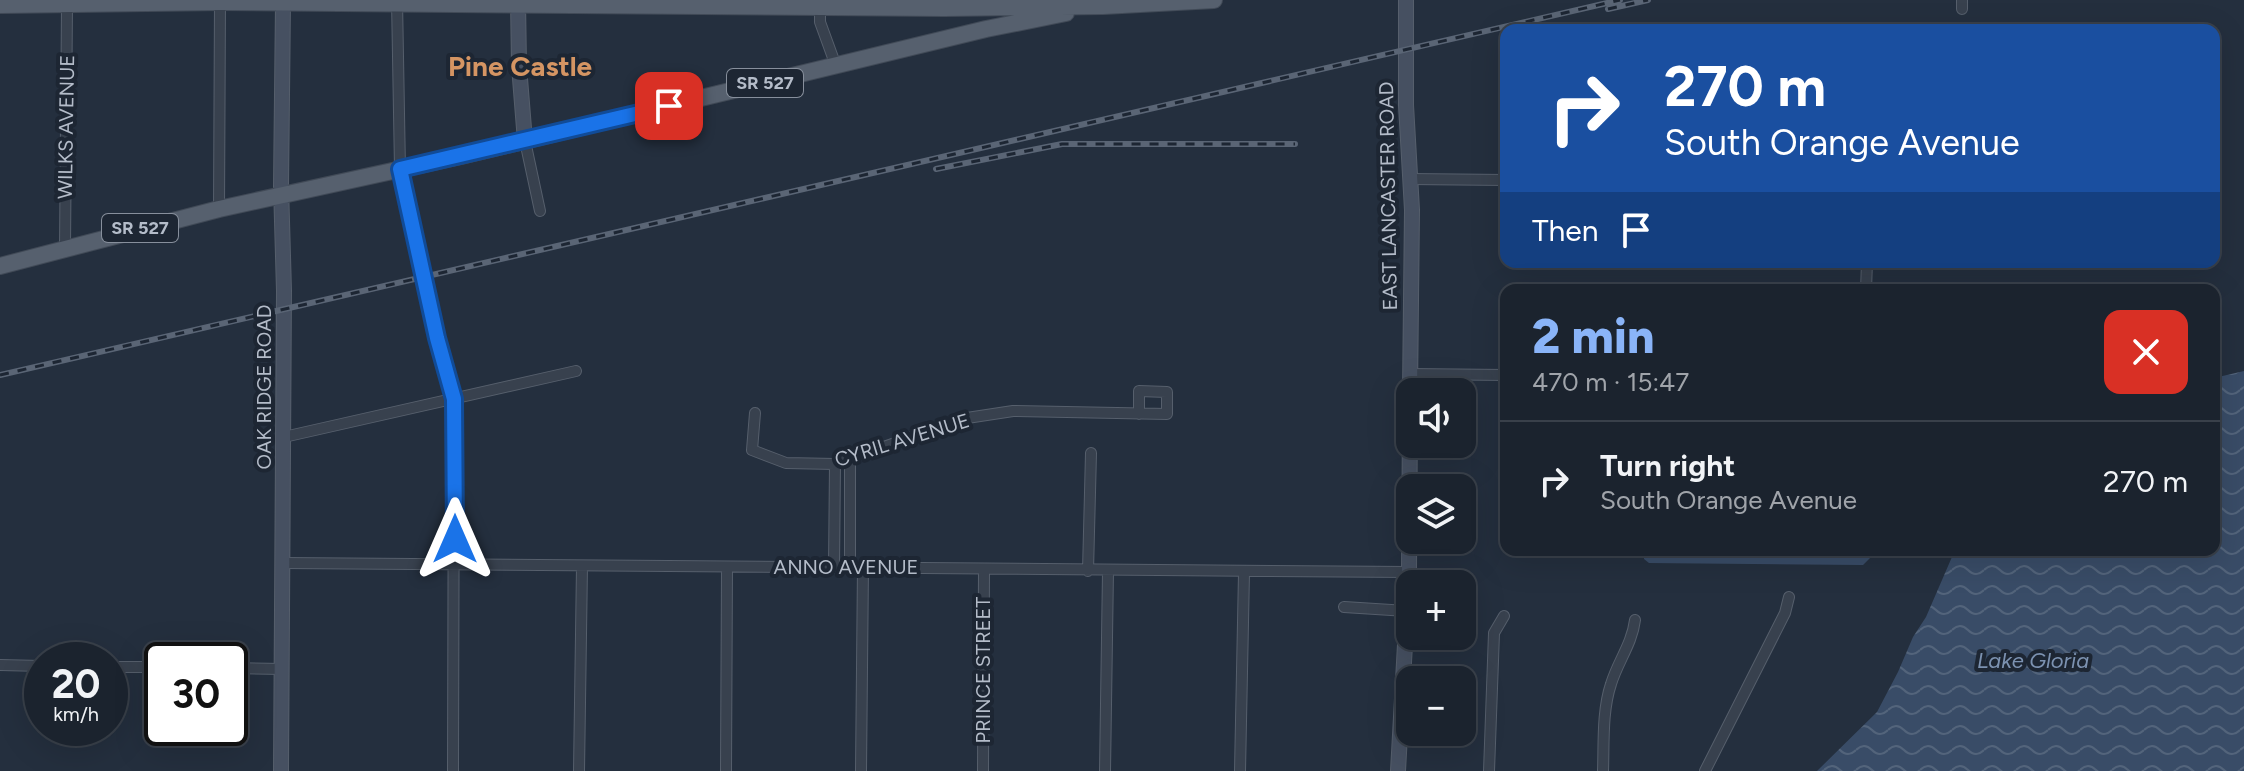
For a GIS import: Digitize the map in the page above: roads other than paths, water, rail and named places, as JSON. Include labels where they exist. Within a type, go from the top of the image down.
[{"type":"main road","name":"SR 527","points":[[0,266],[281,194],[525,141],[986,29],[1103,6],[1214,0]]},
{"type":"main road","name":"SR 527","points":[[0,5],[220,1],[1103,6]]},
{"type":"street","name":"EAST LANCASTER ROAD","points":[[1406,0],[1406,105],[1412,210],[1410,378]]},
{"type":"street","points":[[219,209],[220,1]]},
{"type":"street","points":[[397,2],[400,169],[437,338],[454,399],[453,771]]},
{"type":"street","name":"OAK RIDGE ROAD","points":[[281,771],[283,3]]},
{"type":"street","points":[[518,3],[525,141],[540,211]]},
{"type":"street","points":[[986,3],[986,29]]},
{"type":"street","points":[[820,4],[820,22],[836,66]]},
{"type":"street","name":"WILKS AVENUE","points":[[65,248],[67,5]]},
{"type":"street","points":[[1409,179],[1500,180]]},
{"type":"street","points":[[284,437],[576,371]]},
{"type":"street","points":[[1410,374],[1500,375]]},
{"type":"street","name":"CYRIL AVENUE","points":[[755,413],[752,450],[786,463],[835,464],[967,418],[1013,411],[1139,414]]},
{"type":"street","points":[[1088,571],[1091,453]]},
{"type":"street","points":[[1409,570],[1410,458]]},
{"type":"street","points":[[850,459],[850,566]]},
{"type":"street","points":[[834,566],[835,464]]},
{"type":"street","points":[[834,548],[850,545]]},
{"type":"street","name":"ANNO AVENUE","points":[[283,563],[1396,572]]},
{"type":"street","points":[[579,771],[582,566]]},
{"type":"street","points":[[861,771],[863,566]]},
{"type":"street","points":[[726,771],[727,567]]},
{"type":"street","name":"PRINCE STREET","points":[[983,771],[984,570]]},
{"type":"street","points":[[1105,771],[1108,571]]},
{"type":"street","points":[[1240,771],[1244,573]]},
{"type":"street","points":[[1705,771],[1785,613],[1789,597]]},
{"type":"street","points":[[1344,607],[1396,610]]},
{"type":"street","points":[[1489,771],[1494,633],[1504,616]]},
{"type":"street","points":[[1603,771],[1607,698],[1615,672],[1633,638],[1635,620]]},
{"type":"street","points":[[1398,771],[1405,650]]},
{"type":"street","points":[[0,665],[24,666]]},
{"type":"street","points":[[248,668],[282,669]]},
{"type":"water","name":"Lake Gloria","points":[[2244,371],[2244,771],[1817,771],[1877,712],[1926,617],[1952,556],[2220,556],[2220,377]]},
{"type":"water","points":[[1644,556],[1872,556],[1863,565],[1649,563]]},
{"type":"railway","points":[[1516,24],[1620,0]]},
{"type":"railway","points":[[1608,9],[1648,0]]},
{"type":"railway","points":[[0,375],[1500,28]]},
{"type":"railway","points":[[936,169],[1062,144],[1295,144]]},
{"type":"district","name":"Pine Castle","points":[[520,66]]}]
